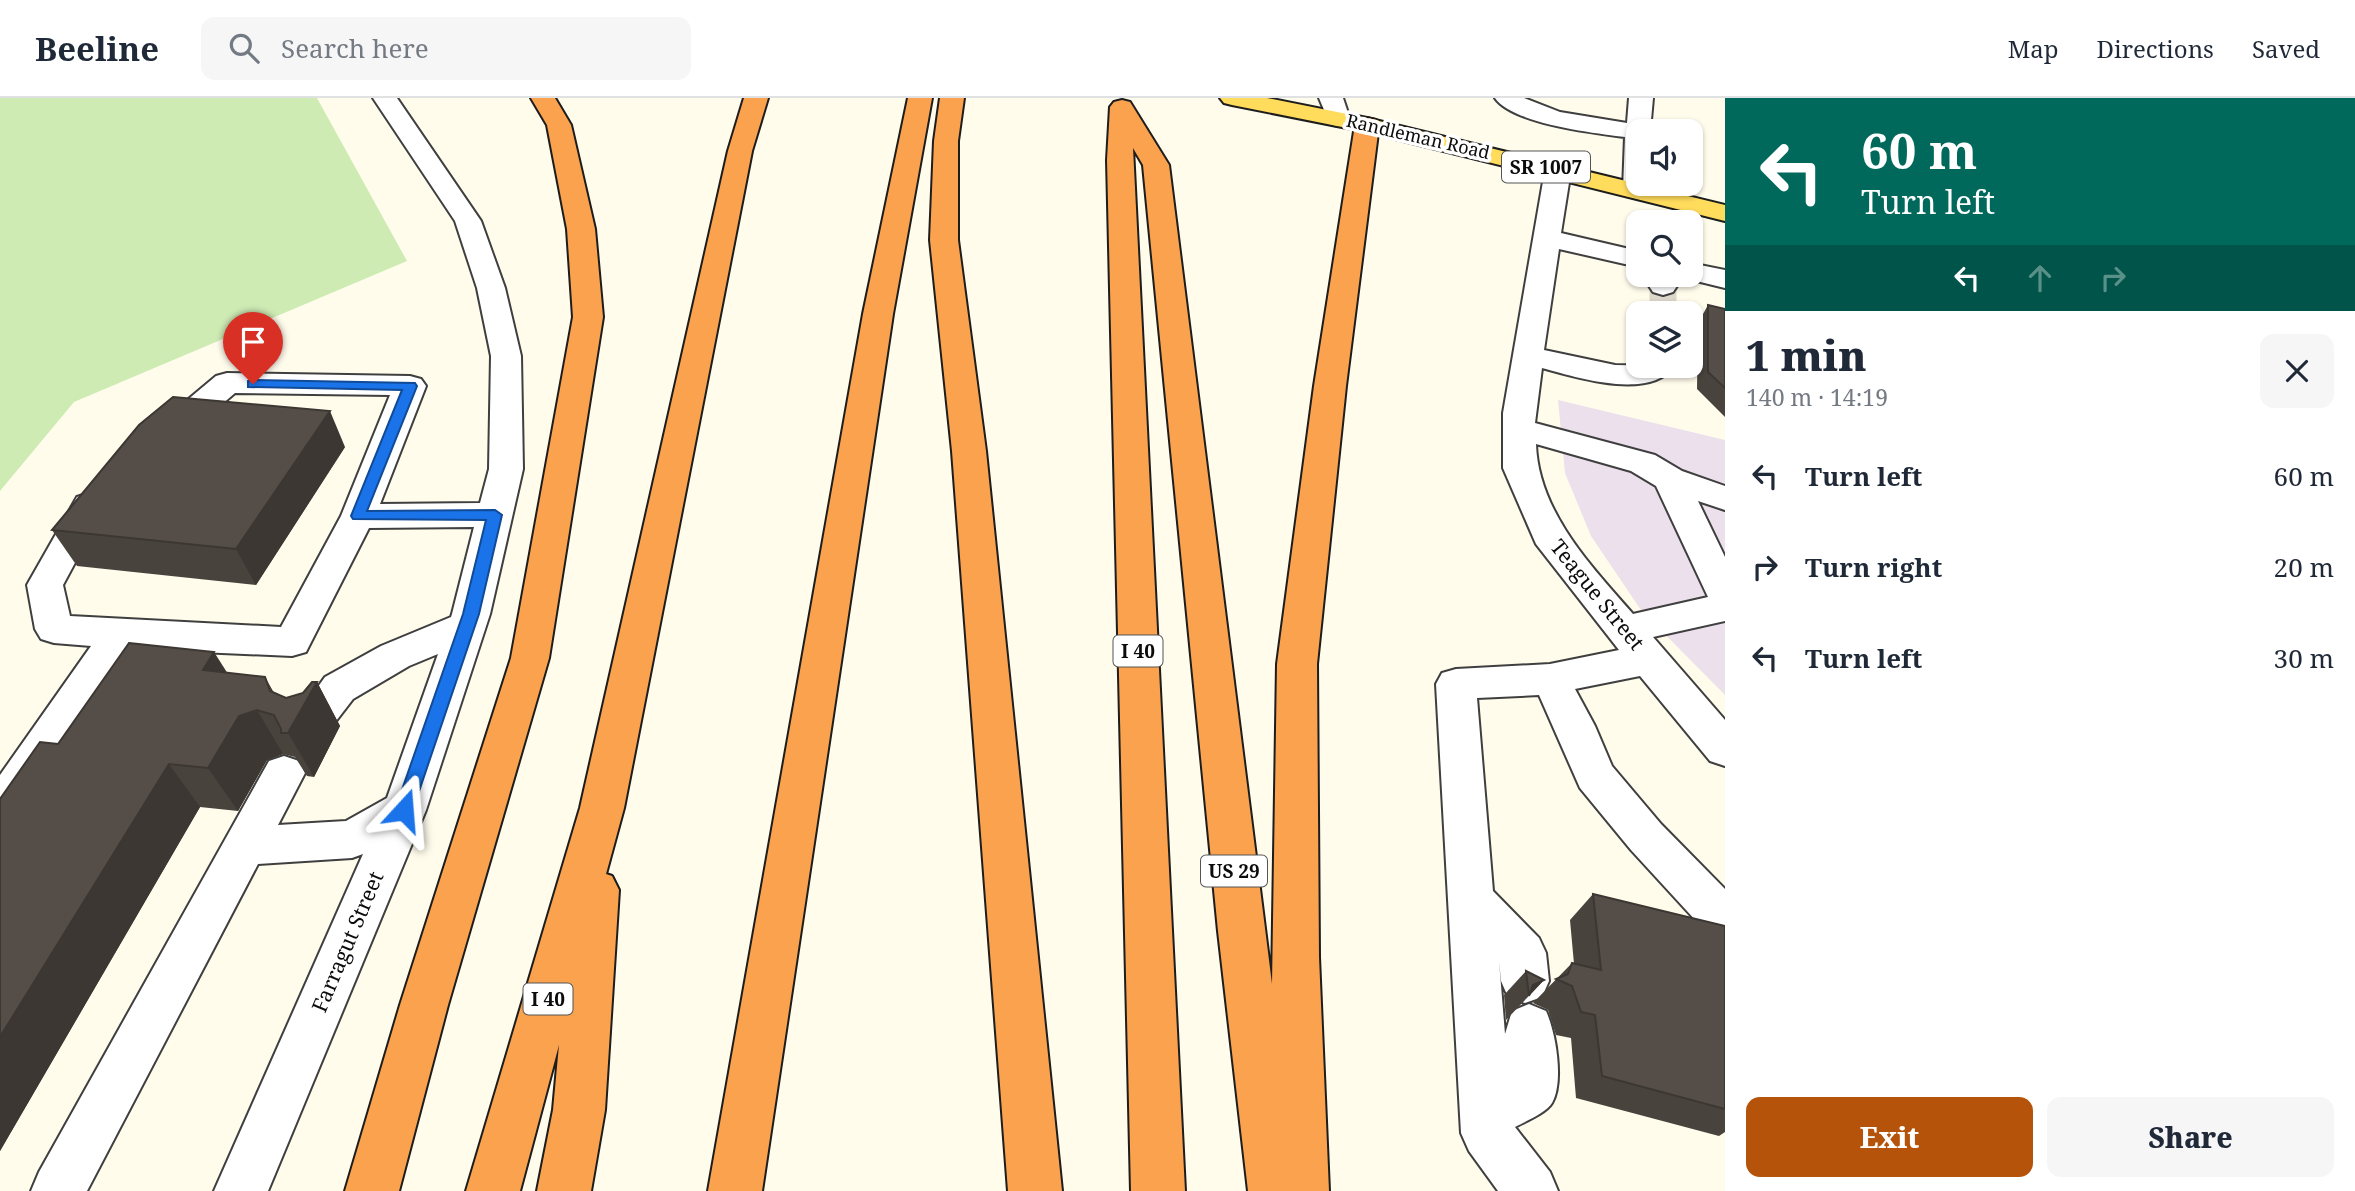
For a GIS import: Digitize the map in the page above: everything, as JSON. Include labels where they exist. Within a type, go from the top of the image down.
[{"type":"highway","points":[[372,1191],[424,1005],[530,658],[589,317],[582,229],[559,125],[543,98]]},
{"type":"highway","name":"I 40","points":[[493,1191],[602,808],[740,151],[756,98]]},
{"type":"highway","points":[[735,1191],[878,314],[920,98]]},
{"type":"highway","points":[[952,98],[946,141],[944,240],[969,451],[1035,1191]]},
{"type":"highway","name":"I 40","points":[[1122,105],[1120,160],[1158,1191]]},
{"type":"highway","name":"US 29","points":[[1122,105],[1156,165],[1239,917],[1275,1191]]},
{"type":"highway","points":[[1302,1191],[1295,957],[1297,664],[1330,386],[1348,110]]},
{"type":"highway","points":[[564,1191],[579,1110],[602,808]]},
{"type":"main road","name":"Randleman Road","points":[[1232,98],[1348,110],[1626,187]]},
{"type":"main road","name":"Randleman Road","points":[[1659,196],[1725,213]]},
{"type":"street","name":"Farragut Street","points":[[242,1191],[404,810],[467,625],[506,469],[506,356],[491,288],[468,220],[385,98]]},
{"type":"street","points":[[1507,98],[1522,108],[1552,117],[1626,130]]},
{"type":"street","points":[[1640,119],[1642,98]]},
{"type":"street","name":"Teague Street","points":[[1558,170],[1519,413],[1520,468],[1549,535],[1636,645],[1725,749]]},
{"type":"street","points":[[1547,238],[1626,256]]},
{"type":"street","points":[[1703,274],[1725,279]]},
{"type":"street","points":[[1528,355],[1626,375]]},
{"type":"street","points":[[114,480],[93,498],[46,585],[54,629],[292,642],[358,516],[410,386],[227,383],[144,454]]},
{"type":"street","points":[[1519,429],[1643,463],[1670,479],[1725,498]]},
{"type":"street","points":[[1670,479],[1725,595]]},
{"type":"street","points":[[358,516],[495,515]]},
{"type":"street","points":[[1531,1191],[1487,1133],[1456,684],[1550,679],[1725,607]]},
{"type":"street","points":[[312,723],[340,688],[395,656],[467,625]]},
{"type":"street","points":[[0,810],[120,634]]},
{"type":"street","points":[[1550,679],[1575,726],[1595,776],[1646,837],[1725,920]]},
{"type":"street","points":[[58,1191],[247,846],[284,773]]},
{"type":"street","points":[[247,846],[352,839],[404,810]]},
{"type":"street","points":[[1471,899],[1522,953],[1533,1088],[1486,1116]]},
{"type":"shaded area","points":[[1558,400],[1725,440],[1725,695],[1641,610],[1591,536],[1565,473]]},
{"type":"green space","points":[[0,98],[317,98],[407,261],[74,402],[0,491]]},
{"type":"building","points":[[1708,305],[1725,309],[1725,388],[1708,372]]},
{"type":"building","points":[[173,397],[330,411],[236,549],[52,530],[139,425]]},
{"type":"building","points":[[129,643],[214,652],[203,670],[265,677],[270,691],[286,698],[303,693],[312,682],[317,682],[288,733],[281,733],[274,715],[257,710],[239,716],[208,768],[169,764],[0,1037],[0,799],[40,742],[58,744]]},
{"type":"building","points":[[1593,894],[1725,926],[1725,1109],[1602,1076],[1595,1015],[1581,1012],[1572,986],[1556,979],[1568,974],[1572,963],[1601,970]]},
{"type":"building","points":[[1526,971],[1544,980],[1533,985],[1529,996]]},
{"type":"tunnel","points":[[1663,287],[1663,301]]},
{"type":"route","points":[[253,384],[410,386],[358,516],[495,515],[471,614],[404,810]]}]
